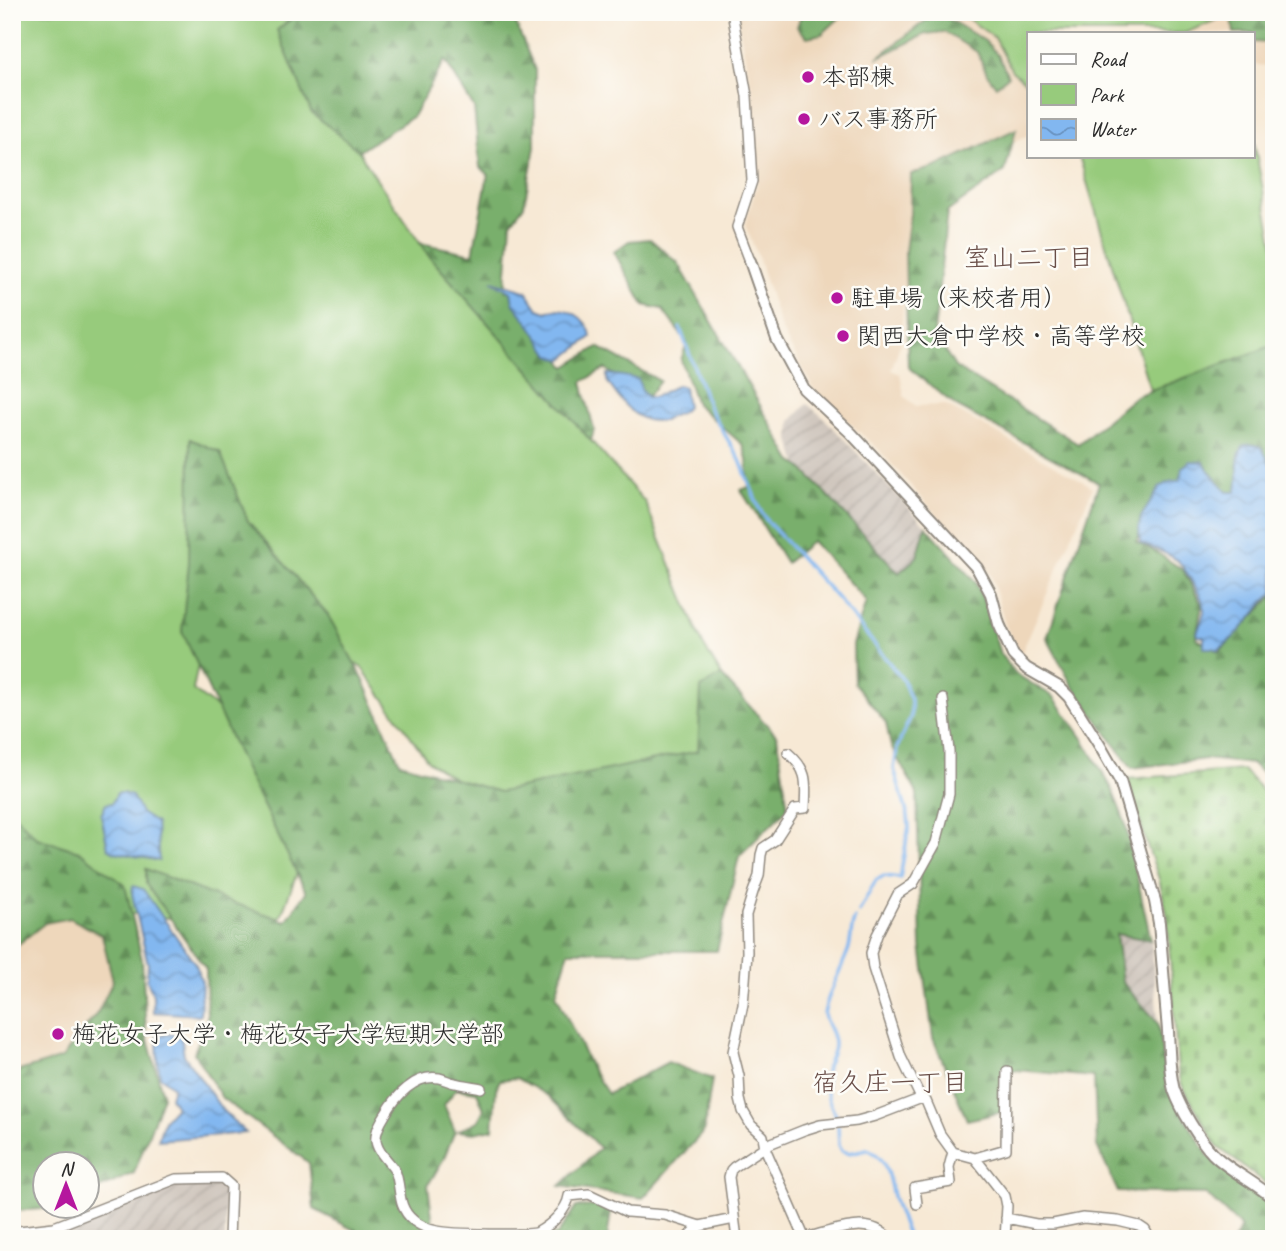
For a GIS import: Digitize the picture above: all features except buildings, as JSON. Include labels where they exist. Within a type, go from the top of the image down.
[{"type":"street","points":[[732,12],[747,96],[752,181],[737,228],[777,339],[804,389],[851,433],[977,568],[991,594],[999,624],[1013,655],[1026,668],[1059,687],[1069,697],[1100,746],[1119,781],[1155,901],[1175,1092],[1212,1153],[1274,1199]]},
{"type":"street","points":[[943,699],[949,751],[949,794],[936,843],[913,884],[898,894],[877,935],[871,953],[873,968],[901,1057],[926,1101],[940,1134],[953,1152],[975,1158],[1006,1149],[1007,1071]]},
{"type":"street","points":[[788,753],[803,769],[806,778],[805,808],[795,809],[775,839],[763,848],[760,876],[752,892],[746,915],[746,981],[733,1052],[740,1080],[740,1104],[751,1125],[763,1136],[765,1147],[805,1238],[856,1226],[869,1226],[883,1231],[890,1239]]},
{"type":"street","points":[[481,1088],[438,1077],[420,1080],[410,1084],[390,1107],[380,1124],[376,1143],[394,1169],[399,1197],[413,1221],[436,1231],[537,1233],[565,1208],[569,1196],[589,1194],[628,1212],[665,1215],[699,1226],[734,1219]]},
{"type":"street","points":[[737,1239],[729,1177],[731,1170],[769,1144],[816,1126],[863,1119],[922,1098]]},
{"type":"street","points":[[917,1204],[915,1188],[951,1182],[949,1167],[953,1152]]},
{"type":"street","points":[[975,1158],[1005,1196],[1005,1239]]},
{"type":"street","points":[[12,1235],[19,1231],[54,1227],[176,1179],[222,1178],[231,1186],[229,1239]]},
{"type":"street","points":[[1006,1218],[1036,1224],[1053,1224],[1083,1218],[1118,1221],[1139,1226],[1150,1239]]},
{"type":"street","points":[[686,1239],[699,1226]]},
{"type":"shaded area","name":"関西大倉中学校・高等学校","points":[[736,12],[1274,12],[1274,66],[1254,65],[1254,32],[1027,32],[1027,136],[911,186],[901,342],[891,370],[900,374],[904,396],[916,406],[946,405],[1093,487],[1021,654],[1005,624],[991,575],[878,449],[814,390],[781,329],[745,225],[757,184],[753,96]]},
{"type":"shaded area","points":[[807,404],[823,417],[926,526],[917,557],[899,574],[798,465],[790,440],[791,421]]},
{"type":"shaded area","name":"梅花女子大学・梅花女子大学短期大学部","points":[[12,905],[100,920],[119,983],[88,1084],[12,1108]]},
{"type":"shaded area","points":[[1115,933],[1151,940],[1158,1023],[1122,982]]},
{"type":"shaded area","points":[[214,1183],[224,1190],[225,1239],[20,1239],[87,1220],[102,1220],[102,1215],[172,1187]]},
{"type":"green space","points":[[12,12],[336,12],[299,43],[364,160],[428,255],[645,502],[703,645],[777,766],[486,799],[429,762],[362,668],[311,635],[207,619],[193,690],[254,736],[301,862],[281,916],[259,929],[103,910],[12,836]]},
{"type":"green space","points":[[300,12],[511,12],[535,70],[535,147],[524,205],[511,223],[506,284],[566,367],[598,347],[660,381],[648,396],[605,369],[582,382],[594,430],[591,441],[420,243],[473,254],[488,174],[480,167],[474,108],[445,60],[413,116],[359,151],[311,112],[277,30]]},
{"type":"green space","points":[[802,12],[846,12],[822,34],[807,37],[797,27]]},
{"type":"green space","points":[[937,12],[985,41],[998,55],[1008,76],[996,86],[977,52],[944,32],[926,34],[877,58]]},
{"type":"green space","points":[[958,12],[1224,12],[1226,16],[1187,32],[1027,32],[1027,83],[1012,71],[995,38]]},
{"type":"green space","points":[[1231,12],[1274,12],[1274,43],[1254,42],[1254,32],[1234,32]]},
{"type":"green space","points":[[1016,129],[1005,171],[947,212],[934,333],[955,367],[1078,444],[1136,396],[1274,345],[1274,475],[1263,469],[1253,445],[1236,500],[1183,489],[1159,490],[1136,542],[1183,570],[1202,605],[1196,638],[1219,652],[1274,595],[1274,782],[1252,764],[1206,759],[1132,768],[1072,685],[1047,638],[1099,483],[956,406],[908,367],[905,251],[910,214],[911,174],[936,167]]},
{"type":"green space","points":[[1254,142],[1274,247],[1274,352],[1150,390],[1080,158],[1254,158]]},
{"type":"green space","points":[[650,239],[678,263],[792,461],[802,468],[899,573],[917,557],[926,526],[975,581],[1000,654],[1016,674],[1054,697],[1084,740],[1111,787],[1125,822],[1151,940],[1116,934],[1122,982],[1158,1023],[1167,1088],[1209,1157],[1274,1204],[1274,1239],[1234,1239],[1241,1227],[1206,1194],[1118,1192],[1097,1146],[1094,1077],[1004,1069],[1003,1112],[967,1120],[933,1038],[921,946],[917,793],[891,747],[886,723],[854,683],[853,645],[866,601],[812,541],[786,563],[741,490],[749,487],[743,445],[696,404],[681,360],[687,343],[662,309],[644,305],[614,252],[629,241]]},
{"type":"green space","points":[[190,439],[220,452],[248,521],[328,615],[364,681],[400,763],[500,792],[698,751],[701,688],[721,675],[777,736],[788,808],[739,856],[717,951],[569,951],[556,994],[592,1070],[608,1094],[668,1062],[712,1079],[704,1131],[643,1198],[560,1186],[600,1148],[548,1096],[517,1078],[500,1080],[496,1089],[493,1129],[474,1133],[458,1131],[478,1121],[484,1109],[477,1092],[456,1089],[444,1105],[455,1131],[443,1160],[428,1185],[434,1232],[557,1235],[576,1207],[612,1205],[607,1239],[363,1239],[360,1233],[314,1209],[309,1163],[222,1098],[194,1053],[207,1020],[206,969],[146,884],[146,869],[286,921],[306,892],[245,769],[182,631],[189,562]]},
{"type":"green space","points":[[1243,770],[1265,793],[1274,794],[1274,1190],[1217,1146],[1182,1085],[1178,1069],[1167,914],[1128,779]]},
{"type":"green space","points":[[12,812],[37,838],[79,851],[125,885],[142,960],[146,1032],[163,1096],[134,1173],[102,1188],[102,1150],[32,1150],[32,1210],[12,1211],[12,1073],[62,1058],[98,1012],[113,981],[102,935],[70,918],[45,923],[16,946],[12,946]]},
{"type":"water","points":[[492,281],[526,291],[538,309],[546,312],[560,309],[574,314],[586,323],[591,337],[562,360],[550,355],[513,303],[511,292]]},
{"type":"water","points":[[607,374],[638,379],[647,397],[654,397],[678,385],[684,387],[687,407],[664,421],[641,417],[619,398],[607,381]]},
{"type":"water","points":[[1245,445],[1261,448],[1274,467],[1274,592],[1226,644],[1218,650],[1204,648],[1204,637],[1198,636],[1197,633],[1204,612],[1201,598],[1177,560],[1140,543],[1141,517],[1160,487],[1180,480],[1183,467],[1190,461],[1204,462],[1227,492],[1236,492],[1239,456]]},
{"type":"water","points":[[117,793],[132,796],[141,813],[156,823],[159,861],[115,852],[108,848],[101,815],[106,804],[112,803]]},
{"type":"water","points":[[133,886],[143,889],[196,965],[202,982],[200,1015],[153,1012],[153,995],[147,980],[148,964],[132,894]]},
{"type":"water","points":[[181,1034],[184,1055],[223,1111],[246,1133],[158,1140],[164,1120],[176,1107],[170,1097],[173,1087],[160,1076],[157,1035]]},
{"type":"waterway","points":[[680,328],[709,408],[740,460],[767,521],[838,599],[903,680],[911,700],[911,716],[897,748],[894,769],[909,826],[900,878],[884,876],[876,880],[859,912]]},
{"type":"waterway","points":[[838,1119],[826,1086],[827,1066],[834,1041],[824,1014],[848,951],[855,918]]},
{"type":"waterway","points":[[838,1126],[842,1151],[849,1153],[867,1149],[883,1163],[909,1239]]},
{"type":"place","name":"本部棟","points":[[808,77]]},
{"type":"place","name":"バス事務所","points":[[804,119]]},
{"type":"place","name":"駐車場（来校者用）","points":[[837,298]]},
{"type":"place","name":"関西大倉中学校・高等学校","points":[[843,336]]},
{"type":"place","name":"梅花女子大学・梅花女子大学短期大学部","points":[[58,1034]]},
{"type":"district","name":"室山二丁目","points":[[1029,257]]},
{"type":"district","name":"宿久庄一丁目","points":[[890,1082]]}]
